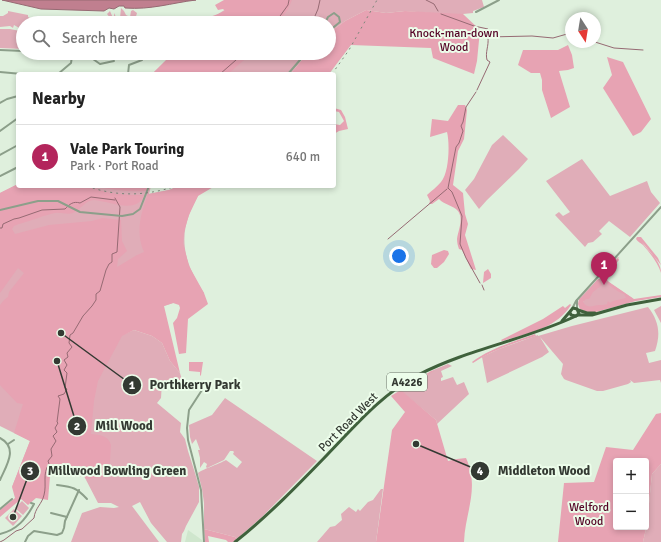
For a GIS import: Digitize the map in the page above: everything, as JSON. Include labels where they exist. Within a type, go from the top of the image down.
[{"type":"main road","name":"A4226","points":[[577,316],[589,315],[661,299]]},
{"type":"main road","name":"A4226","points":[[571,310],[575,308],[595,313]]},
{"type":"main road","points":[[571,310],[571,315],[577,316],[579,314],[578,309]]},
{"type":"main road","name":"Port Road West","points":[[561,322],[571,310]]},
{"type":"main road","name":"Port Road West","points":[[236,542],[288,496],[386,396],[417,375],[453,360],[542,330],[577,316]]},
{"type":"street","points":[[476,12],[499,0]]},
{"type":"street","points":[[330,16],[334,13],[339,17],[340,22],[336,25]]},
{"type":"street","points":[[0,50],[16,51]]},
{"type":"street","points":[[60,72],[71,63],[71,60]]},
{"type":"street","points":[[94,60],[100,64],[114,61]]},
{"type":"street","points":[[128,72],[128,66],[142,60]]},
{"type":"street","points":[[290,72],[300,60]]},
{"type":"street","points":[[136,62],[137,66]]},
{"type":"street","points":[[0,72],[16,73]]},
{"type":"street","points":[[0,103],[10,97],[16,96]]},
{"type":"street","points":[[0,131],[16,119]]},
{"type":"street","points":[[0,155],[16,147]]},
{"type":"street","points":[[0,176],[16,168]]},
{"type":"street","points":[[0,210],[38,201],[58,201],[80,212],[119,216],[133,214],[140,209],[148,188]]},
{"type":"street","points":[[571,310],[577,300],[661,206]]},
{"type":"street","points":[[577,300],[578,309]]},
{"type":"street","points":[[202,390],[189,410],[186,428],[201,490],[204,542]]},
{"type":"street","points":[[0,438],[8,444],[11,454],[0,480]]},
{"type":"street","points":[[8,444],[14,440]]},
{"type":"street","points":[[57,485],[73,487],[79,490],[86,499]]},
{"type":"street","points":[[25,542],[28,536],[34,531],[57,535],[62,533],[67,517],[79,490]]},
{"type":"street","points":[[0,509],[12,499]]},
{"type":"street","points":[[0,534],[20,525],[27,518],[34,504],[31,503]]},
{"type":"street","points":[[52,513],[67,517]]},
{"type":"shaded area","points":[[2,0],[196,0],[144,8],[125,8],[124,6],[119,6],[114,9],[109,8],[104,11],[41,9]]},
{"type":"shaded area","points":[[241,0],[482,0],[484,7],[473,11],[473,13],[453,15],[405,11],[386,13],[366,10],[345,21],[336,28],[336,16],[215,16]]},
{"type":"shaded area","points":[[121,8],[128,16],[120,16]]},
{"type":"shaded area","points":[[133,10],[137,13],[136,16],[130,16],[131,11]]},
{"type":"shaded area","points":[[8,11],[28,16],[16,16],[16,26],[14,25],[13,28],[10,26],[0,27],[0,16],[8,13]]},
{"type":"shaded area","points":[[110,11],[112,16],[109,16],[107,14]]},
{"type":"shaded area","points":[[0,29],[16,30],[16,49],[0,48]]},
{"type":"shaded area","points":[[167,60],[302,60],[292,72],[154,72]]},
{"type":"shaded area","points":[[503,135],[528,159],[479,209],[465,190],[474,179],[492,145]]},
{"type":"shaded area","points":[[582,159],[610,196],[647,181],[651,192],[660,203],[630,237],[609,221],[599,231],[602,234],[593,242],[588,243],[585,247],[555,215],[559,212],[563,216],[570,212],[546,181]]},
{"type":"shaded area","points":[[16,185],[16,188],[150,188],[149,194],[174,188],[183,188],[198,196],[191,210],[184,236],[186,256],[189,265],[204,293],[164,306],[122,335],[134,330],[152,336],[162,343],[170,361],[180,373],[182,380],[162,382],[161,398],[157,403],[181,423],[180,432],[185,439],[199,487],[199,502],[182,534],[181,542],[167,542],[151,523],[140,502],[132,506],[159,542],[71,542],[82,513],[100,507],[119,507],[111,503],[98,503],[84,476],[64,477],[59,471],[53,468],[12,487],[30,441],[0,426],[0,193]]},
{"type":"shaded area","points":[[601,277],[632,298],[590,309],[582,306],[585,295],[579,299]]},
{"type":"shaded area","points":[[661,306],[661,323],[654,310]]},
{"type":"shaded area","points":[[648,307],[657,323],[658,339],[655,351],[646,353],[649,363],[661,360],[661,383],[660,380],[634,383],[630,380],[631,382],[628,384],[603,391],[597,391],[566,380],[561,374],[563,364],[540,337],[549,352],[542,357],[487,383],[482,357],[499,349],[538,335]]},
{"type":"shaded area","points":[[448,364],[452,366],[441,371],[443,377],[441,378],[441,381],[453,377],[457,385],[464,382],[469,394],[437,424],[436,420],[401,391],[433,371],[431,371]]},
{"type":"shaded area","points":[[225,398],[317,461],[263,516],[237,539],[235,537],[204,529],[204,503],[198,473],[226,460],[237,468],[242,462],[233,454],[233,451],[230,451],[224,460],[207,468],[207,464],[204,462],[200,468],[198,450],[200,450],[196,439],[192,444],[190,437],[189,425],[212,415]]},
{"type":"shaded area","points":[[661,464],[661,542],[643,542],[646,530],[649,530],[649,504],[652,474]]},
{"type":"shaded area","points":[[381,489],[383,489],[376,542],[317,542],[330,527],[335,526],[342,520],[341,514],[349,507],[356,512],[358,509],[360,511],[368,502],[373,500]]},
{"type":"shaded area","points":[[22,501],[29,508],[23,515],[15,508]]},
{"type":"shaded area","points":[[14,509],[22,516],[13,526],[5,518]]},
{"type":"shaded area","points":[[188,530],[202,540],[203,542],[185,542]]},
{"type":"green space","points":[[224,0],[292,0],[283,16],[212,16],[225,11],[223,9],[218,10],[215,5]]},
{"type":"green space","name":"Knock-man-down Wood","points":[[366,10],[386,13],[405,11],[463,14],[480,30],[477,61],[474,74],[433,58],[431,48],[351,45],[331,72],[292,72],[302,60],[336,60],[336,28],[345,21]]},
{"type":"green space","points":[[565,46],[565,48],[569,48],[572,55],[574,68],[559,71],[570,107],[551,118],[542,90],[540,73],[531,73],[518,65],[523,50],[558,50]]},
{"type":"green space","points":[[607,57],[623,62],[651,119],[641,132],[633,136],[603,88],[612,75]]},
{"type":"green space","points":[[166,60],[244,60],[230,72],[154,72]]},
{"type":"green space","points":[[458,105],[465,105],[467,110],[464,139],[458,151],[453,185],[463,193],[465,214],[468,224],[465,235],[476,270],[471,269],[462,250],[458,247],[457,239],[461,221],[460,214],[454,207],[443,203],[439,199],[432,204],[429,204],[430,201],[427,195],[444,178],[448,158],[447,132],[430,137],[432,119],[448,121]]},
{"type":"green space","points":[[336,109],[341,110],[345,117],[348,129],[336,133],[336,124],[340,125],[344,121],[339,112],[336,111]]},
{"type":"green space","points":[[16,185],[16,188],[92,188],[110,193],[144,195],[140,201],[129,206],[91,200],[73,213],[51,214],[19,224],[14,226],[12,229],[15,234],[49,225],[92,221],[102,218],[121,220],[122,241],[127,251],[118,259],[117,267],[144,252],[141,245],[139,230],[141,215],[148,194],[174,188],[212,188],[198,196],[189,215],[184,232],[183,243],[189,266],[204,293],[208,304],[188,319],[186,353],[179,354],[173,323],[177,318],[180,308],[179,305],[173,303],[164,306],[180,373],[170,361],[162,343],[152,336],[134,330],[122,336],[98,381],[94,401],[91,434],[106,437],[110,442],[109,476],[86,479],[84,476],[64,477],[59,471],[53,468],[52,476],[50,476],[48,500],[36,498],[28,505],[21,499],[0,517],[0,510],[15,498],[12,487],[30,441],[14,433],[23,404],[17,403],[0,385],[0,305],[8,297],[9,292],[24,273],[18,268],[0,293],[0,193]]},
{"type":"green space","points":[[104,188],[147,188],[146,191]]},
{"type":"green space","points":[[637,237],[641,237],[658,258],[661,265],[657,260],[661,273],[651,255],[636,239]]},
{"type":"green space","points":[[444,250],[448,251],[449,254],[444,262],[437,268],[434,268],[431,264],[432,255]]},
{"type":"green space","points":[[618,258],[619,260],[604,277],[609,282],[634,299],[661,295],[661,297],[636,301],[596,312],[587,312],[580,309],[578,304],[579,299],[597,280],[600,279],[602,285],[593,292],[589,299],[586,299],[583,302],[587,306],[605,305],[608,301],[610,303],[626,298],[624,294],[601,279],[601,275]]},
{"type":"green space","points":[[488,269],[491,274],[491,278],[483,283],[484,272]]},
{"type":"green space","points":[[570,304],[571,305],[565,313],[558,320],[549,325],[541,329],[502,341],[501,340],[543,319],[563,306],[565,308]]},
{"type":"green space","points":[[535,334],[536,336],[503,347],[473,363],[472,362],[494,349]]},
{"type":"green space","points":[[189,362],[203,362],[200,376],[200,372],[189,371]]},
{"type":"green space","points":[[431,371],[434,371],[402,391],[436,420],[448,461],[466,458],[470,469],[472,490],[464,542],[376,542],[392,430],[405,412],[391,396]]},
{"type":"green space","name":"Welford Wood","points":[[661,413],[661,464],[652,474],[649,504],[649,458],[613,458],[613,530],[646,530],[643,542],[558,542],[564,483],[594,482],[606,447],[633,450],[656,414]]},
{"type":"green space","points":[[204,529],[235,537],[237,539],[233,542],[228,542],[226,540],[208,536],[209,542],[205,542]]},
{"type":"waterway","points":[[280,16],[288,5],[289,0]]},
{"type":"waterway","points":[[315,16],[320,0]]},
{"type":"waterway","points":[[426,0],[434,4],[438,11]]},
{"type":"waterway","points":[[441,14],[474,26],[488,29],[488,37],[532,36],[553,38],[565,35]]},
{"type":"waterway","points":[[477,90],[490,62],[487,60],[488,38]]},
{"type":"waterway","points":[[601,44],[614,48],[643,50]]},
{"type":"waterway","points":[[222,72],[236,60]]},
{"type":"waterway","points":[[476,92],[466,107],[461,126],[463,131],[456,147],[448,188],[452,192],[462,216],[460,244],[480,283]]},
{"type":"waterway","points":[[388,239],[447,189]]},
{"type":"waterway","points":[[0,228],[2,228],[3,224],[14,219],[42,210],[65,209],[72,203],[80,203],[91,197],[115,200]]},
{"type":"waterway","points":[[0,542],[16,531],[22,529],[34,518],[43,498],[45,491],[45,475],[49,464],[48,461],[52,456],[51,449],[56,441],[53,436],[57,432],[55,428],[58,423],[60,399],[58,396],[64,394],[67,389],[65,388],[67,373],[64,370],[67,365],[64,360],[68,357],[67,353],[72,347],[69,343],[70,335],[73,333],[83,316],[96,300],[96,294],[100,291],[106,270],[112,262],[112,254],[117,252],[120,207],[115,198]]},
{"type":"waterway","points":[[482,285],[484,290]]},
{"type":"railway","points":[[333,72],[349,50],[377,0]]},
{"type":"railway","points":[[92,188],[109,192],[132,194],[154,192],[169,188]]},
{"type":"place","name":"Vale Park Touring","points":[[604,285]]},
{"type":"place","name":"Porthkerry Park","points":[[61,333]]},
{"type":"place","name":"Mill Wood","points":[[57,361]]},
{"type":"place","name":"Middleton Wood","points":[[416,444]]},
{"type":"place","name":"Millwood Bowling Green","points":[[13,517]]}]
